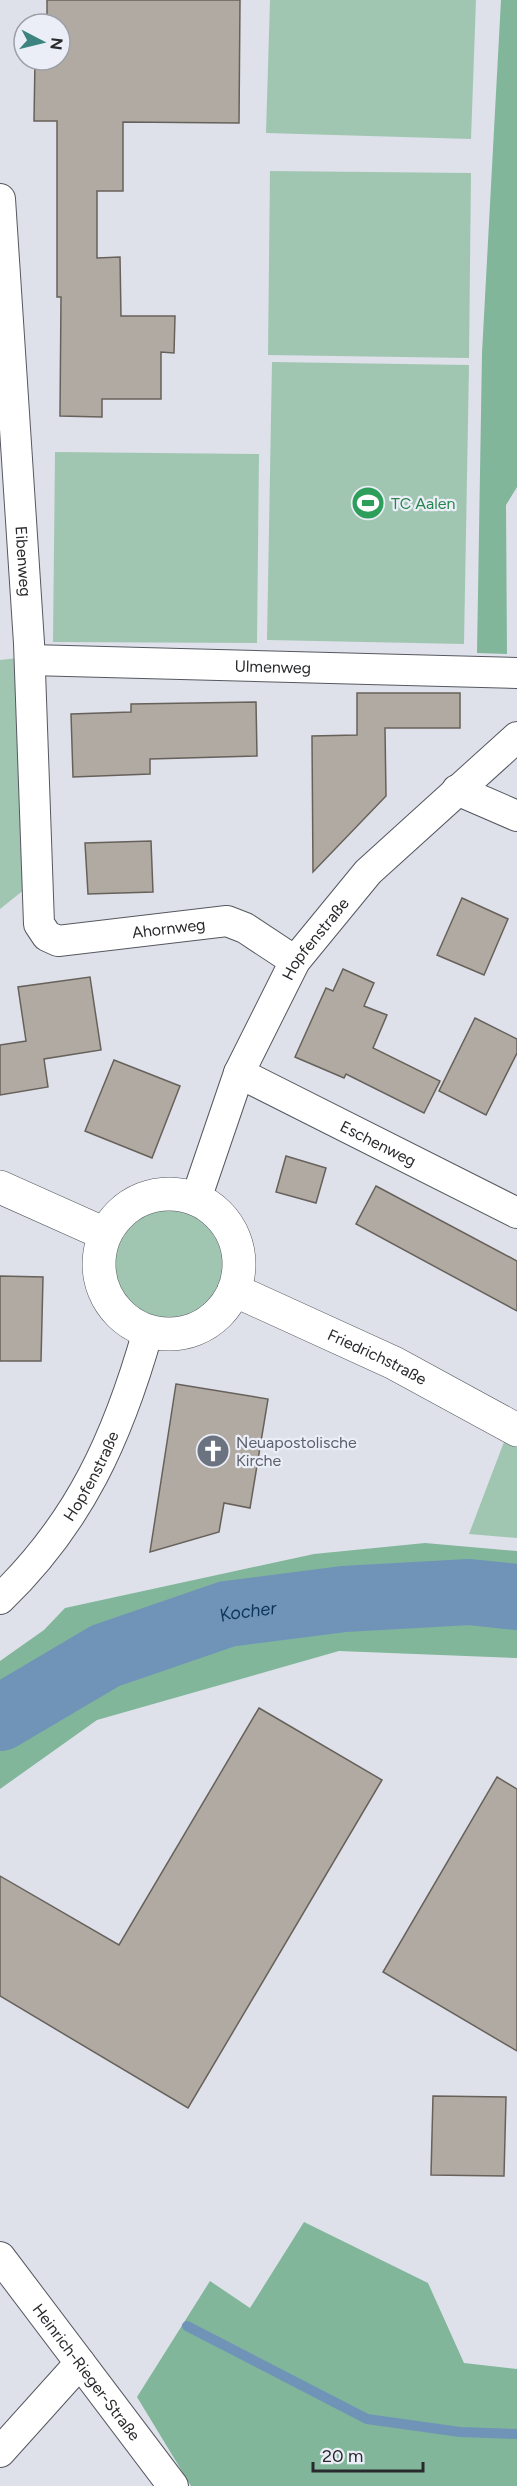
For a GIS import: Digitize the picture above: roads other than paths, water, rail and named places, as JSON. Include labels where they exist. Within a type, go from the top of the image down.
[{"type":"main road","points":[[0,1187],[105,1234]]},
{"type":"main road","points":[[170,1193],[196,1199],[221,1217],[236,1244],[238,1275],[234,1290],[226,1304],[203,1325],[177,1334],[148,1331],[118,1312],[104,1290],[99,1261],[105,1234],[121,1212],[144,1198],[170,1193]]},
{"type":"main road","name":"Friedrichstraße","points":[[234,1290],[394,1363],[517,1430]]},
{"type":"street","name":"Eibenweg","points":[[0,199],[30,660],[39,924]]},
{"type":"street","name":"Ulmenweg","points":[[30,660],[517,673]]},
{"type":"street","name":"Hopfenstraße","points":[[196,1199],[239,1073],[296,961],[368,872],[517,737]]},
{"type":"street","points":[[458,790],[517,816]]},
{"type":"street","name":"Ahornweg","points":[[39,924],[46,936],[58,941],[226,921],[245,928],[296,961]]},
{"type":"street","name":"Eschenweg","points":[[239,1073],[517,1213]]},
{"type":"street","name":"Hopfenstraße","points":[[0,1599],[41,1555],[75,1508],[105,1455],[130,1396],[148,1331]]},
{"type":"street","name":"Heinrich-Rieger-Straße","points":[[0,2257],[173,2486]]},
{"type":"street","points":[[0,2452],[80,2363]]},
{"type":"waterway","name":"Kocher","points":[[0,1718],[105,1656],[227,1614],[344,1599],[469,1592],[517,1597]]},
{"type":"waterway","points":[[187,2326],[367,2419],[460,2432],[517,2434]]},
{"type":"place","name":"TC Aalen","points":[[368,503]]},
{"type":"place","name":"Neuapostolische Kirche","points":[[213,1451]]}]
